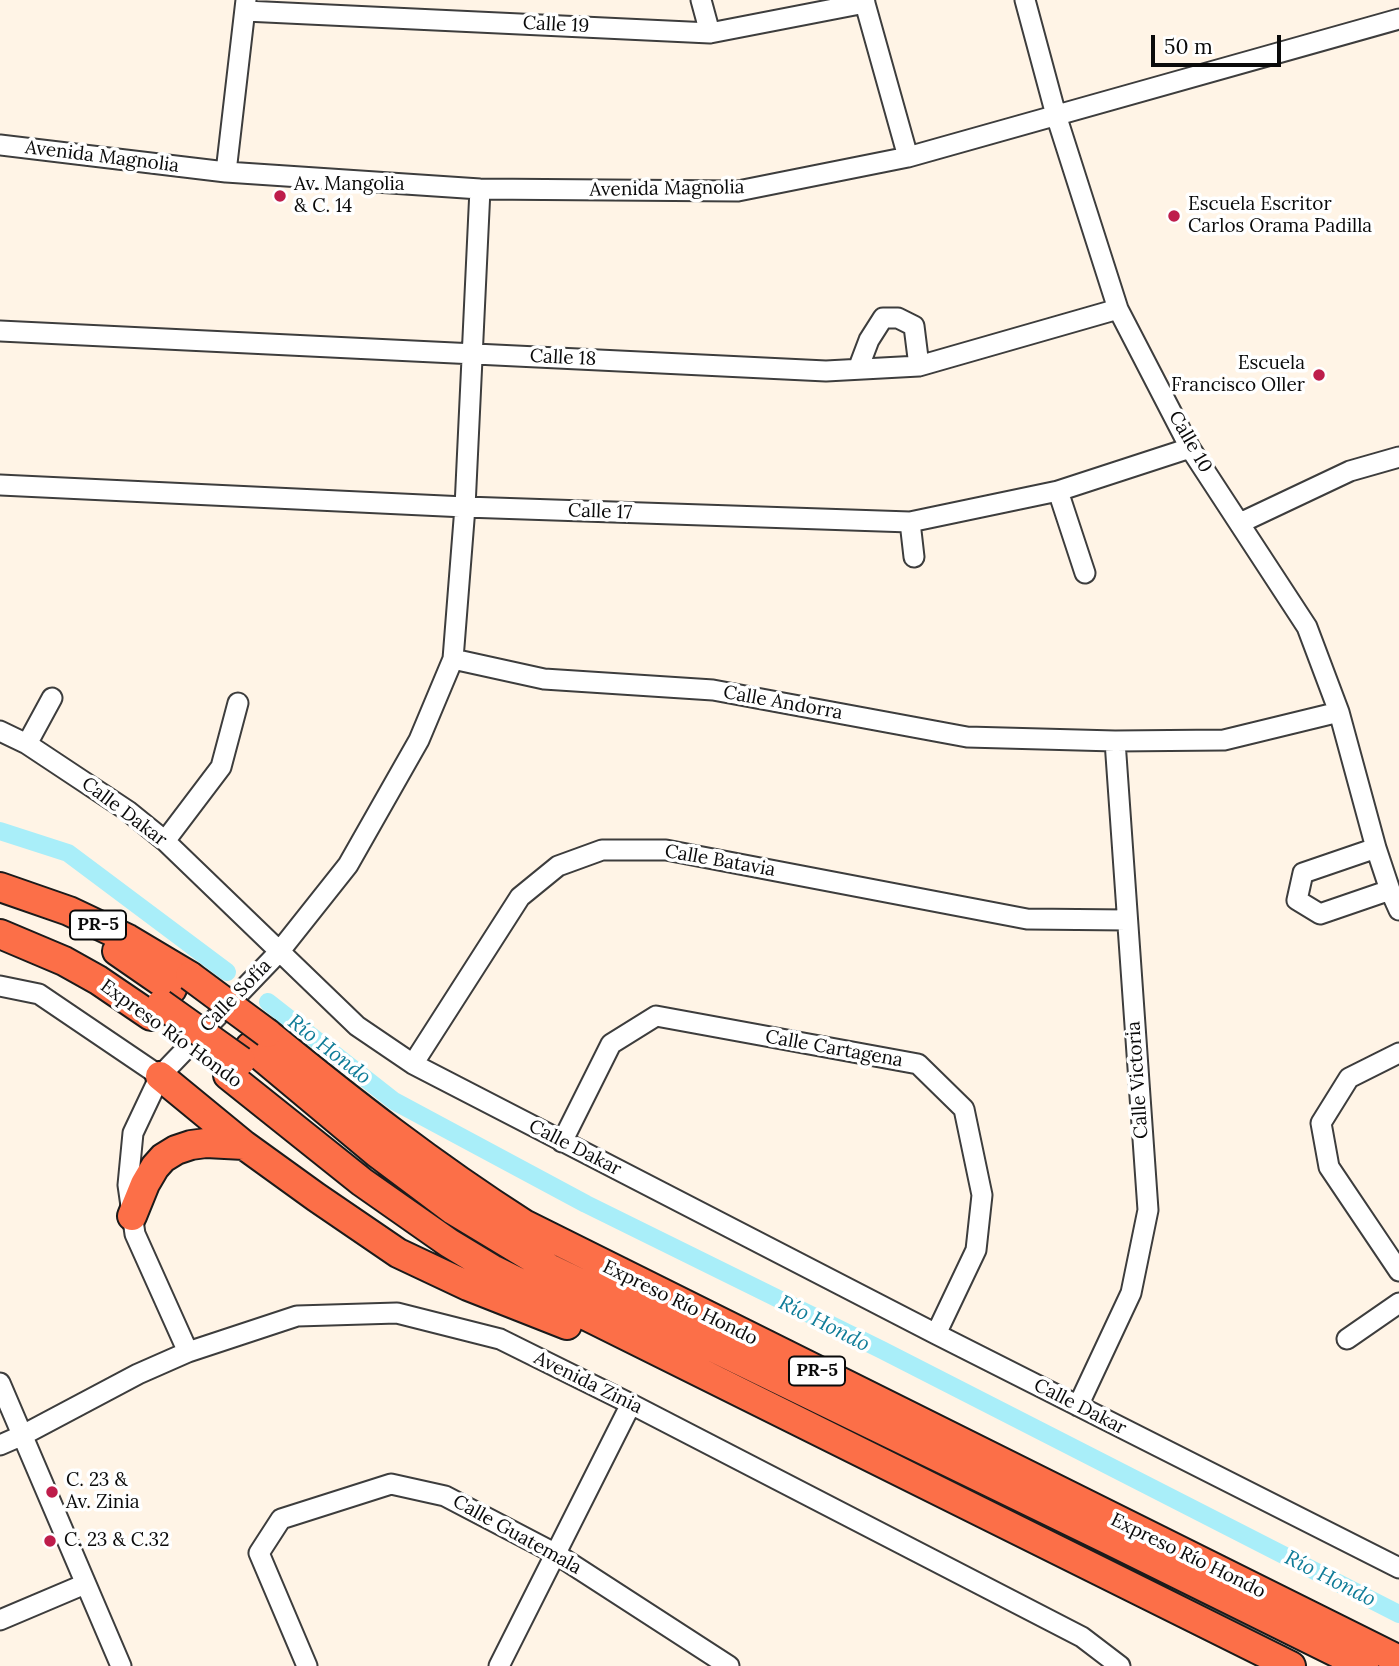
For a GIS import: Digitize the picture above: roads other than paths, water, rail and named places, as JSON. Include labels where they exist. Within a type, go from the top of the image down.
[{"type":"highway","name":"Expreso Río Hondo","points":[[0,887],[69,911],[128,939],[168,996],[246,1054],[394,1135],[466,1187],[524,1224],[1399,1660]]},
{"type":"highway","name":"Expreso Río Hondo","points":[[12,939],[64,961],[98,980],[168,996],[246,1054],[362,1182],[449,1243],[492,1269],[1291,1666]]},
{"type":"highway","points":[[246,1054],[353,1154],[463,1233],[534,1276],[971,1486],[1334,1666]]},
{"type":"highway","points":[[246,1054],[453,1210],[549,1268],[1364,1666]]},
{"type":"highway","points":[[160,1076],[244,1145],[316,1197],[408,1257],[468,1286],[586,1332],[627,1336]]},
{"type":"highway","points":[[132,1216],[145,1184],[163,1158],[191,1145],[244,1145]]},
{"type":"street","points":[[701,0],[710,33]]},
{"type":"street","name":"Calle 10","points":[[1025,0],[1056,115],[1118,309],[1190,448],[1307,627],[1339,712],[1376,848],[1391,868],[1390,890],[1399,910]]},
{"type":"street","points":[[864,1],[908,157]]},
{"type":"street","name":"Calle 19","points":[[246,5],[710,33],[864,1]]},
{"type":"street","points":[[226,172],[246,5]]},
{"type":"street","name":"Avenida Magnolia","points":[[0,145],[226,172],[480,189],[738,191],[908,157],[1399,19]]},
{"type":"street","name":"Calle Sofía","points":[[188,1352],[135,1234],[128,1185],[133,1132],[160,1076],[279,952],[348,865],[419,740],[453,659],[465,507],[480,189]]},
{"type":"street","name":"Calle 18","points":[[0,331],[826,371],[919,366],[1118,309]]},
{"type":"street","points":[[858,369],[869,340],[883,318],[898,318],[915,326],[919,366]]},
{"type":"street","name":"Calle 17","points":[[0,485],[465,507],[910,522],[1058,491],[1190,448]]},
{"type":"street","points":[[1240,523],[1350,471],[1399,457]]},
{"type":"street","points":[[1058,491],[1085,573]]},
{"type":"street","points":[[910,522],[914,557]]},
{"type":"street","name":"Calle Andorra","points":[[453,659],[544,679],[713,690],[967,737],[1115,741],[1224,740],[1339,712]]},
{"type":"street","points":[[27,744],[52,698]]},
{"type":"street","points":[[165,841],[221,767],[238,702]]},
{"type":"street","name":"Calle Dakar","points":[[0,731],[27,744],[128,811],[165,841],[357,1026],[413,1063],[936,1334],[1399,1568]]},
{"type":"street","name":"Calle Victoria","points":[[1078,1406],[1131,1293],[1147,1210],[1115,741]]},
{"type":"street","points":[[1376,848],[1303,873],[1297,900],[1320,914],[1390,890]]},
{"type":"street","name":"Calle Batavia","points":[[413,1063],[520,897],[558,866],[602,850],[666,850],[1027,919],[1127,920]]},
{"type":"street","points":[[0,986],[39,993],[160,1076]]},
{"type":"street","name":"Calle Cartagena","points":[[562,1142],[611,1044],[656,1016],[918,1064],[964,1110],[982,1195],[976,1250],[936,1334]]},
{"type":"street","points":[[1399,1053],[1349,1078],[1321,1123],[1329,1167],[1399,1271]]},
{"type":"street","points":[[1347,1339],[1399,1303]]},
{"type":"street","name":"Avenida Zinia","points":[[0,1445],[138,1374],[188,1352],[298,1317],[397,1313],[500,1339],[1082,1637],[1120,1666]]},
{"type":"street","points":[[0,1383],[121,1666]]},
{"type":"street","points":[[499,1666],[631,1404]]},
{"type":"street","name":"Calle Guatemala","points":[[307,1666],[259,1553],[281,1519],[391,1484],[445,1496],[556,1553],[729,1666]]},
{"type":"street","points":[[0,1620],[85,1584]]},
{"type":"waterway","name":"Río Hondo","points":[[0,831],[68,853],[227,972]]},
{"type":"waterway","name":"Río Hondo","points":[[268,1002],[394,1101],[586,1204],[882,1350],[1399,1614]]},
{"type":"place","name":"Av. Mangolia & C. 14","points":[[280,196]]},
{"type":"place","name":"Escuela Escritor Carlos Orama Padilla","points":[[1174,216]]},
{"type":"place","name":"Escuela Francisco Oller","points":[[1319,375]]},
{"type":"place","name":"C. 23 & Av. Zinia","points":[[52,1492]]},
{"type":"place","name":"C. 23 & C.32","points":[[50,1541]]}]
